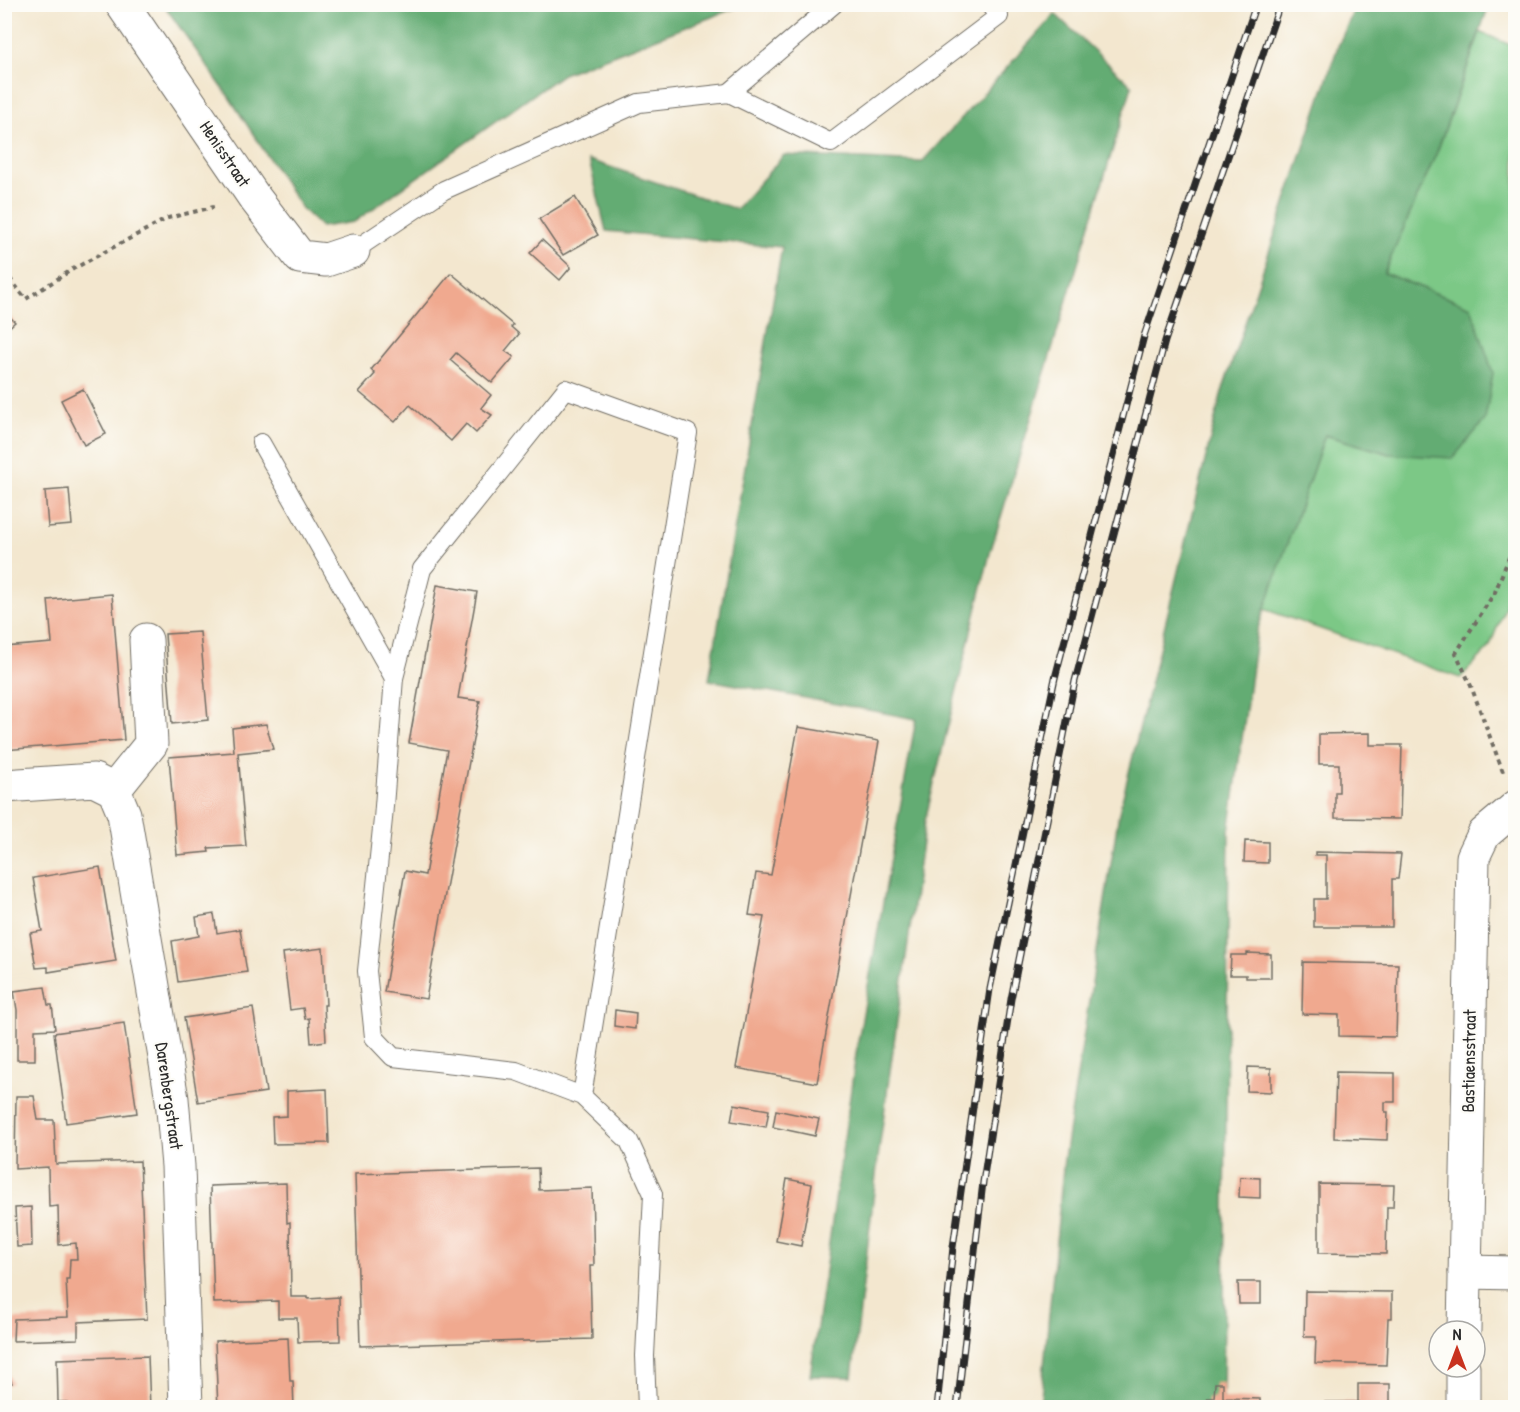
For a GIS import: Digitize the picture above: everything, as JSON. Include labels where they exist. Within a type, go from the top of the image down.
[{"type":"street","name":"Henisstraat","points":[[122,4],[254,197],[300,256],[326,260],[353,251]]},
{"type":"street","points":[[4,786],[94,780],[114,790],[151,744],[146,640]]},
{"type":"street","name":"Darenbergstraat","points":[[114,790],[124,814],[172,1099],[178,1166],[186,1407]]},
{"type":"street","name":"Bastiaensstraat","points":[[1464,1319],[1473,856],[1484,834],[1511,793]]},
{"type":"street","points":[[1465,1272],[1515,1273]]},
{"type":"street","points":[[1463,1379],[1463,1407]]},
{"type":"lane","points":[[729,93],[834,4]]},
{"type":"lane","points":[[353,251],[444,190],[639,103],[729,93],[831,143],[999,16],[989,4]]},
{"type":"lane","points":[[582,1096],[688,433],[566,389],[422,569],[394,678],[383,819],[367,971],[374,1037],[393,1057],[516,1071],[582,1096],[629,1141],[653,1194],[645,1356],[647,1407]]},
{"type":"lane","points":[[261,443],[394,678]]},
{"type":"path","points":[[4,272],[27,298],[73,269],[168,218],[254,197]]},
{"type":"path","points":[[1511,793],[1471,686],[1456,653],[1495,592],[1515,540]]},
{"type":"green space","points":[[164,5],[743,5],[563,74],[354,222],[321,227],[302,209],[229,97]]},
{"type":"green space","points":[[1356,5],[1489,5],[1437,152],[1384,273],[1471,307],[1493,373],[1485,420],[1453,458],[1390,454],[1325,435],[1257,631],[1229,832],[1223,1407],[1040,1408],[1064,1158],[1119,813],[1221,395],[1338,46]]},
{"type":"green space","points":[[1055,14],[1132,86],[990,553],[925,821],[879,1150],[852,1377],[810,1376],[857,1047],[916,719],[709,680],[782,247],[606,231],[589,160],[736,209],[784,155],[922,162]]},
{"type":"green space","points":[[1480,32],[1515,47],[1515,582],[1489,648],[1460,678],[1264,609],[1325,435],[1390,454],[1471,307],[1384,273],[1437,152]]},
{"type":"building","points":[[575,197],[598,235],[563,255],[539,219]]},
{"type":"building","points":[[542,240],[571,267],[560,280],[530,253]]},
{"type":"building","points":[[451,273],[513,325],[511,327],[519,334],[505,351],[514,357],[492,383],[456,353],[450,360],[491,395],[481,408],[492,415],[476,433],[466,424],[451,441],[410,405],[395,422],[359,392],[375,374],[371,370]]},
{"type":"building","points":[[4,311],[15,322],[4,332]]},
{"type":"building","points":[[83,389],[106,434],[84,445],[61,400]]},
{"type":"building","points":[[69,489],[72,525],[48,527],[45,491]]},
{"type":"building","points":[[437,585],[477,592],[458,698],[480,701],[426,999],[384,992],[405,871],[425,875],[447,750],[409,743]]},
{"type":"building","points":[[112,594],[124,740],[4,750],[4,647],[52,643],[48,600]]},
{"type":"building","points":[[200,632],[208,720],[172,724],[165,634]]},
{"type":"building","points":[[266,724],[273,749],[238,753],[246,846],[208,848],[209,852],[177,855],[169,757],[234,752],[232,728]]},
{"type":"building","points":[[798,727],[879,741],[817,1083],[736,1068],[764,917],[749,915],[756,873],[771,875]]},
{"type":"building","points":[[1370,733],[1370,745],[1402,745],[1400,819],[1335,818],[1335,792],[1339,792],[1339,764],[1319,764],[1319,734]]},
{"type":"building","points":[[1245,841],[1268,842],[1268,863],[1244,862]]},
{"type":"building","points":[[1315,852],[1401,854],[1398,879],[1392,879],[1392,927],[1314,927],[1314,899],[1326,899],[1326,855],[1315,855]]},
{"type":"building","points":[[100,867],[116,961],[48,972],[48,967],[36,968],[30,933],[42,931],[33,878]]},
{"type":"building","points":[[214,914],[217,933],[240,929],[247,972],[178,982],[172,941],[199,936],[196,917]]},
{"type":"building","points":[[323,948],[326,1041],[311,1043],[309,1018],[305,1019],[303,1008],[290,1010],[283,953]]},
{"type":"building","points":[[1247,953],[1271,954],[1271,978],[1246,978],[1246,975],[1230,975],[1231,955],[1247,955]]},
{"type":"building","points":[[1303,962],[1398,964],[1396,1037],[1339,1036],[1339,1015],[1302,1014]]},
{"type":"building","points":[[45,987],[48,1005],[52,1005],[55,1029],[35,1030],[35,1060],[17,1060],[17,1010],[14,991]]},
{"type":"building","points":[[253,1008],[266,1092],[198,1102],[184,1018]]},
{"type":"building","points":[[615,1010],[636,1013],[635,1029],[614,1026]]},
{"type":"building","points":[[124,1023],[137,1113],[66,1123],[54,1033]]},
{"type":"building","points":[[1248,1067],[1271,1068],[1271,1092],[1247,1091]]},
{"type":"building","points":[[1336,1072],[1395,1073],[1395,1102],[1385,1102],[1385,1112],[1388,1112],[1387,1140],[1334,1138]]},
{"type":"building","points":[[327,1089],[329,1143],[273,1144],[272,1117],[287,1116],[287,1091]]},
{"type":"building","points":[[16,1096],[34,1096],[38,1120],[54,1120],[56,1164],[140,1161],[147,1319],[78,1322],[78,1339],[13,1341],[14,1319],[68,1317],[66,1279],[69,1279],[70,1259],[77,1259],[76,1243],[59,1245],[58,1206],[49,1207],[48,1167],[15,1169]]},
{"type":"building","points":[[734,1104],[769,1110],[766,1127],[731,1121]]},
{"type":"building","points":[[776,1110],[819,1119],[815,1136],[773,1127]]},
{"type":"building","points":[[538,1168],[539,1190],[592,1188],[594,1266],[590,1266],[592,1339],[360,1346],[355,1174]]},
{"type":"building","points":[[1240,1177],[1260,1178],[1260,1198],[1239,1197]]},
{"type":"building","points":[[787,1179],[812,1184],[801,1246],[776,1241]]},
{"type":"building","points":[[286,1183],[287,1223],[290,1222],[291,1297],[308,1297],[308,1299],[339,1297],[340,1341],[298,1342],[297,1318],[278,1318],[278,1301],[214,1303],[210,1186]]},
{"type":"building","points":[[1319,1184],[1394,1185],[1393,1207],[1387,1207],[1386,1254],[1319,1253]]},
{"type":"building","points":[[31,1207],[32,1246],[17,1247],[15,1208]]},
{"type":"building","points":[[1238,1282],[1261,1282],[1261,1304],[1239,1304]]},
{"type":"building","points":[[1305,1291],[1392,1292],[1392,1318],[1388,1318],[1386,1365],[1315,1363],[1316,1337],[1304,1337]]},
{"type":"building","points":[[288,1338],[294,1408],[218,1408],[215,1341]]},
{"type":"building","points":[[148,1356],[150,1408],[68,1408],[67,1402],[58,1402],[57,1359]]},
{"type":"building","points":[[4,1365],[12,1383],[4,1386]]},
{"type":"building","points":[[1215,1383],[1223,1383],[1223,1398],[1260,1399],[1260,1408],[1207,1408],[1207,1398],[1214,1398]]},
{"type":"building","points":[[1358,1384],[1390,1384],[1390,1408],[1325,1408],[1325,1402],[1358,1402]]},
{"type":"railway","points":[[937,1408],[953,1247],[990,989],[1055,678],[1144,336],[1256,4]]},
{"type":"railway","points":[[957,1408],[983,1182],[1011,999],[1075,681],[1165,341],[1280,4]]}]
